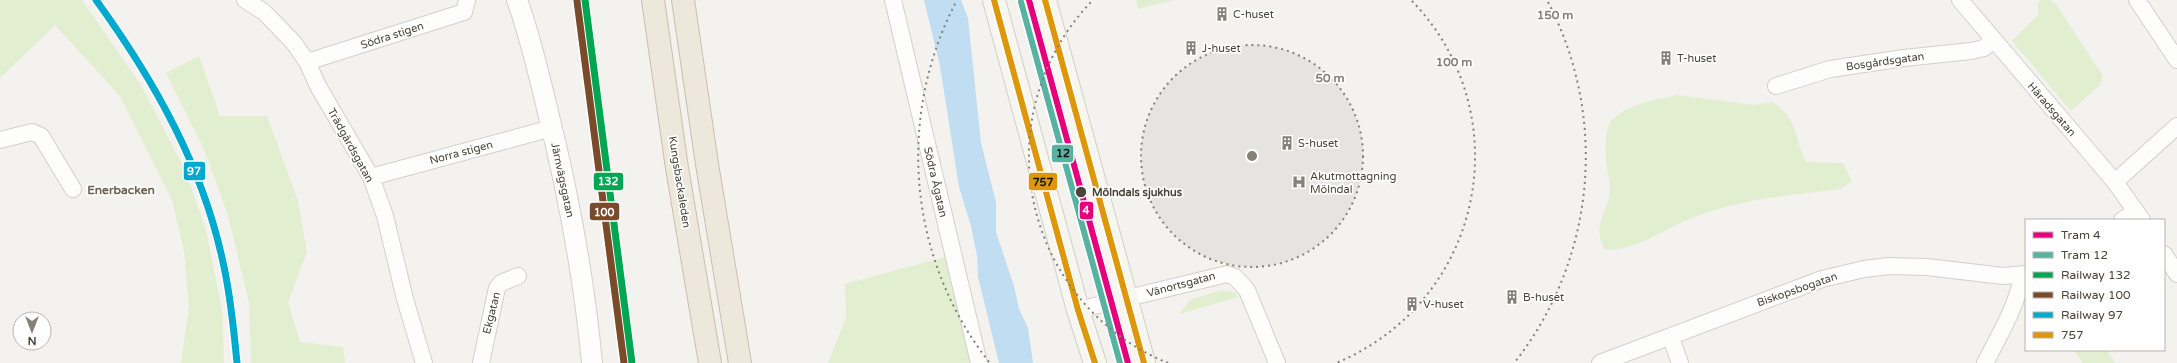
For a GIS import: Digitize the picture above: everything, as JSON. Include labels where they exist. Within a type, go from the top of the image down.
[{"type":"highway","name":"Kungsbackaleden","points":[[653,0],[677,168],[710,363]]},
{"type":"highway","points":[[683,0],[707,164],[740,363]]},
{"type":"main road","points":[[994,0],[1078,310],[1095,363]]},
{"type":"main road","points":[[1045,0],[1144,363]]},
{"type":"street","name":"Trädgårdsgatan","points":[[245,0],[275,22],[294,43],[307,62],[318,86],[371,177],[384,216],[405,299],[424,363]]},
{"type":"street","name":"Södra stigen","points":[[307,62],[464,12],[467,0]]},
{"type":"street","name":"Järnvägsgatan","points":[[517,0],[532,45],[552,128],[574,234],[589,331],[592,363]]},
{"type":"street","name":"Södra Ågatan","points":[[893,0],[979,363]]},
{"type":"street","name":"Häradsgatan","points":[[1960,0],[2115,182],[2139,215]]},
{"type":"street","points":[[2137,0],[2177,60]]},
{"type":"street","name":"Bosgårdsgatan","points":[[1776,86],[1830,69],[1904,58],[1971,51],[1984,48],[1993,40]]},
{"type":"street","points":[[2115,182],[2177,126]]},
{"type":"street","name":"Norra stigen","points":[[371,177],[552,128]]},
{"type":"street","points":[[0,140],[32,132],[41,136],[73,189]]},
{"type":"street","points":[[2125,219],[2139,215]]},
{"type":"street","points":[[2165,256],[2177,274]]},
{"type":"street","name":"Biskopsbogatan","points":[[1600,363],[1671,338],[1822,279],[1864,269],[1889,266],[1927,267],[2003,276],[2024,275]]},
{"type":"street","name":"Vänortsgatan","points":[[1078,310],[1221,274],[1235,277],[1247,290],[1277,363]]},
{"type":"street","points":[[1985,363],[2024,275]]},
{"type":"street","name":"Ekgatan","points":[[481,363],[497,288],[501,283],[518,276]]},
{"type":"street","points":[[1671,338],[1680,363]]},
{"type":"green space","points":[[0,0],[82,0],[142,87],[185,170],[206,230],[222,310],[224,363],[181,363],[189,307],[184,251],[172,200],[120,96],[55,25],[0,78]]},
{"type":"green space","points":[[1136,0],[1173,0],[1138,9]]},
{"type":"green space","points":[[2041,0],[2051,0],[2056,4],[2103,76],[2100,85],[2071,111],[2012,41],[2038,15],[2038,4]]},
{"type":"green space","points":[[199,56],[220,116],[267,116],[298,201],[307,252],[288,302],[300,342],[343,347],[345,363],[251,363],[249,303],[228,215],[205,152],[166,73]]},
{"type":"green space","points":[[1677,95],[1754,105],[1773,102],[1784,111],[1790,120],[1806,162],[1843,163],[1852,181],[1841,189],[1784,196],[1728,206],[1692,218],[1628,247],[1605,250],[1599,233],[1600,225],[1609,198],[1610,189],[1605,149],[1608,126],[1614,118],[1636,105]]},
{"type":"green space","points":[[945,257],[971,363],[828,363],[846,318],[845,284]]},
{"type":"green space","points":[[1221,290],[1235,292],[1238,297],[1179,314],[1190,300]]},
{"type":"green space","points":[[2075,351],[2108,351],[2115,363],[2083,363]]},
{"type":"water","points":[[924,0],[961,0],[968,18],[981,143],[996,202],[996,232],[1014,286],[1019,309],[1028,328],[1033,363],[999,363],[978,277],[977,256],[971,226],[959,187],[940,66]]},
{"type":"tram line","name":"4","points":[[1029,0],[1128,363]]},
{"type":"tram line","name":"12","points":[[1021,2],[1120,363]]},
{"type":"rail line","name":"97","points":[[96,0],[138,62],[157,94],[190,160],[204,195],[215,230],[224,267],[232,315],[237,363]]},
{"type":"rail line","name":"132","points":[[585,0],[632,363]]},
{"type":"rail line","name":"100","points":[[577,1],[624,363]]},
{"type":"transit line","name":"757","points":[[994,0],[1078,310],[1095,363]]},
{"type":"transit line","name":"757","points":[[1045,0],[1144,363]]},
{"type":"place","name":"C-huset","points":[[1222,14]]},
{"type":"place","name":"J-huset","points":[[1191,48]]},
{"type":"place","name":"T-huset","points":[[1666,58]]},
{"type":"place","name":"S-huset","points":[[1287,143]]},
{"type":"place","name":"Akutmottagning Mölndal","points":[[1299,182]]},
{"type":"place","name":"Mölndals sjukhus","points":[[1081,192]]},
{"type":"place","name":"B-huset","points":[[1512,297]]},
{"type":"place","name":"V-huset","points":[[1412,304]]},
{"type":"district","name":"Enerbacken","points":[[121,190]]}]
